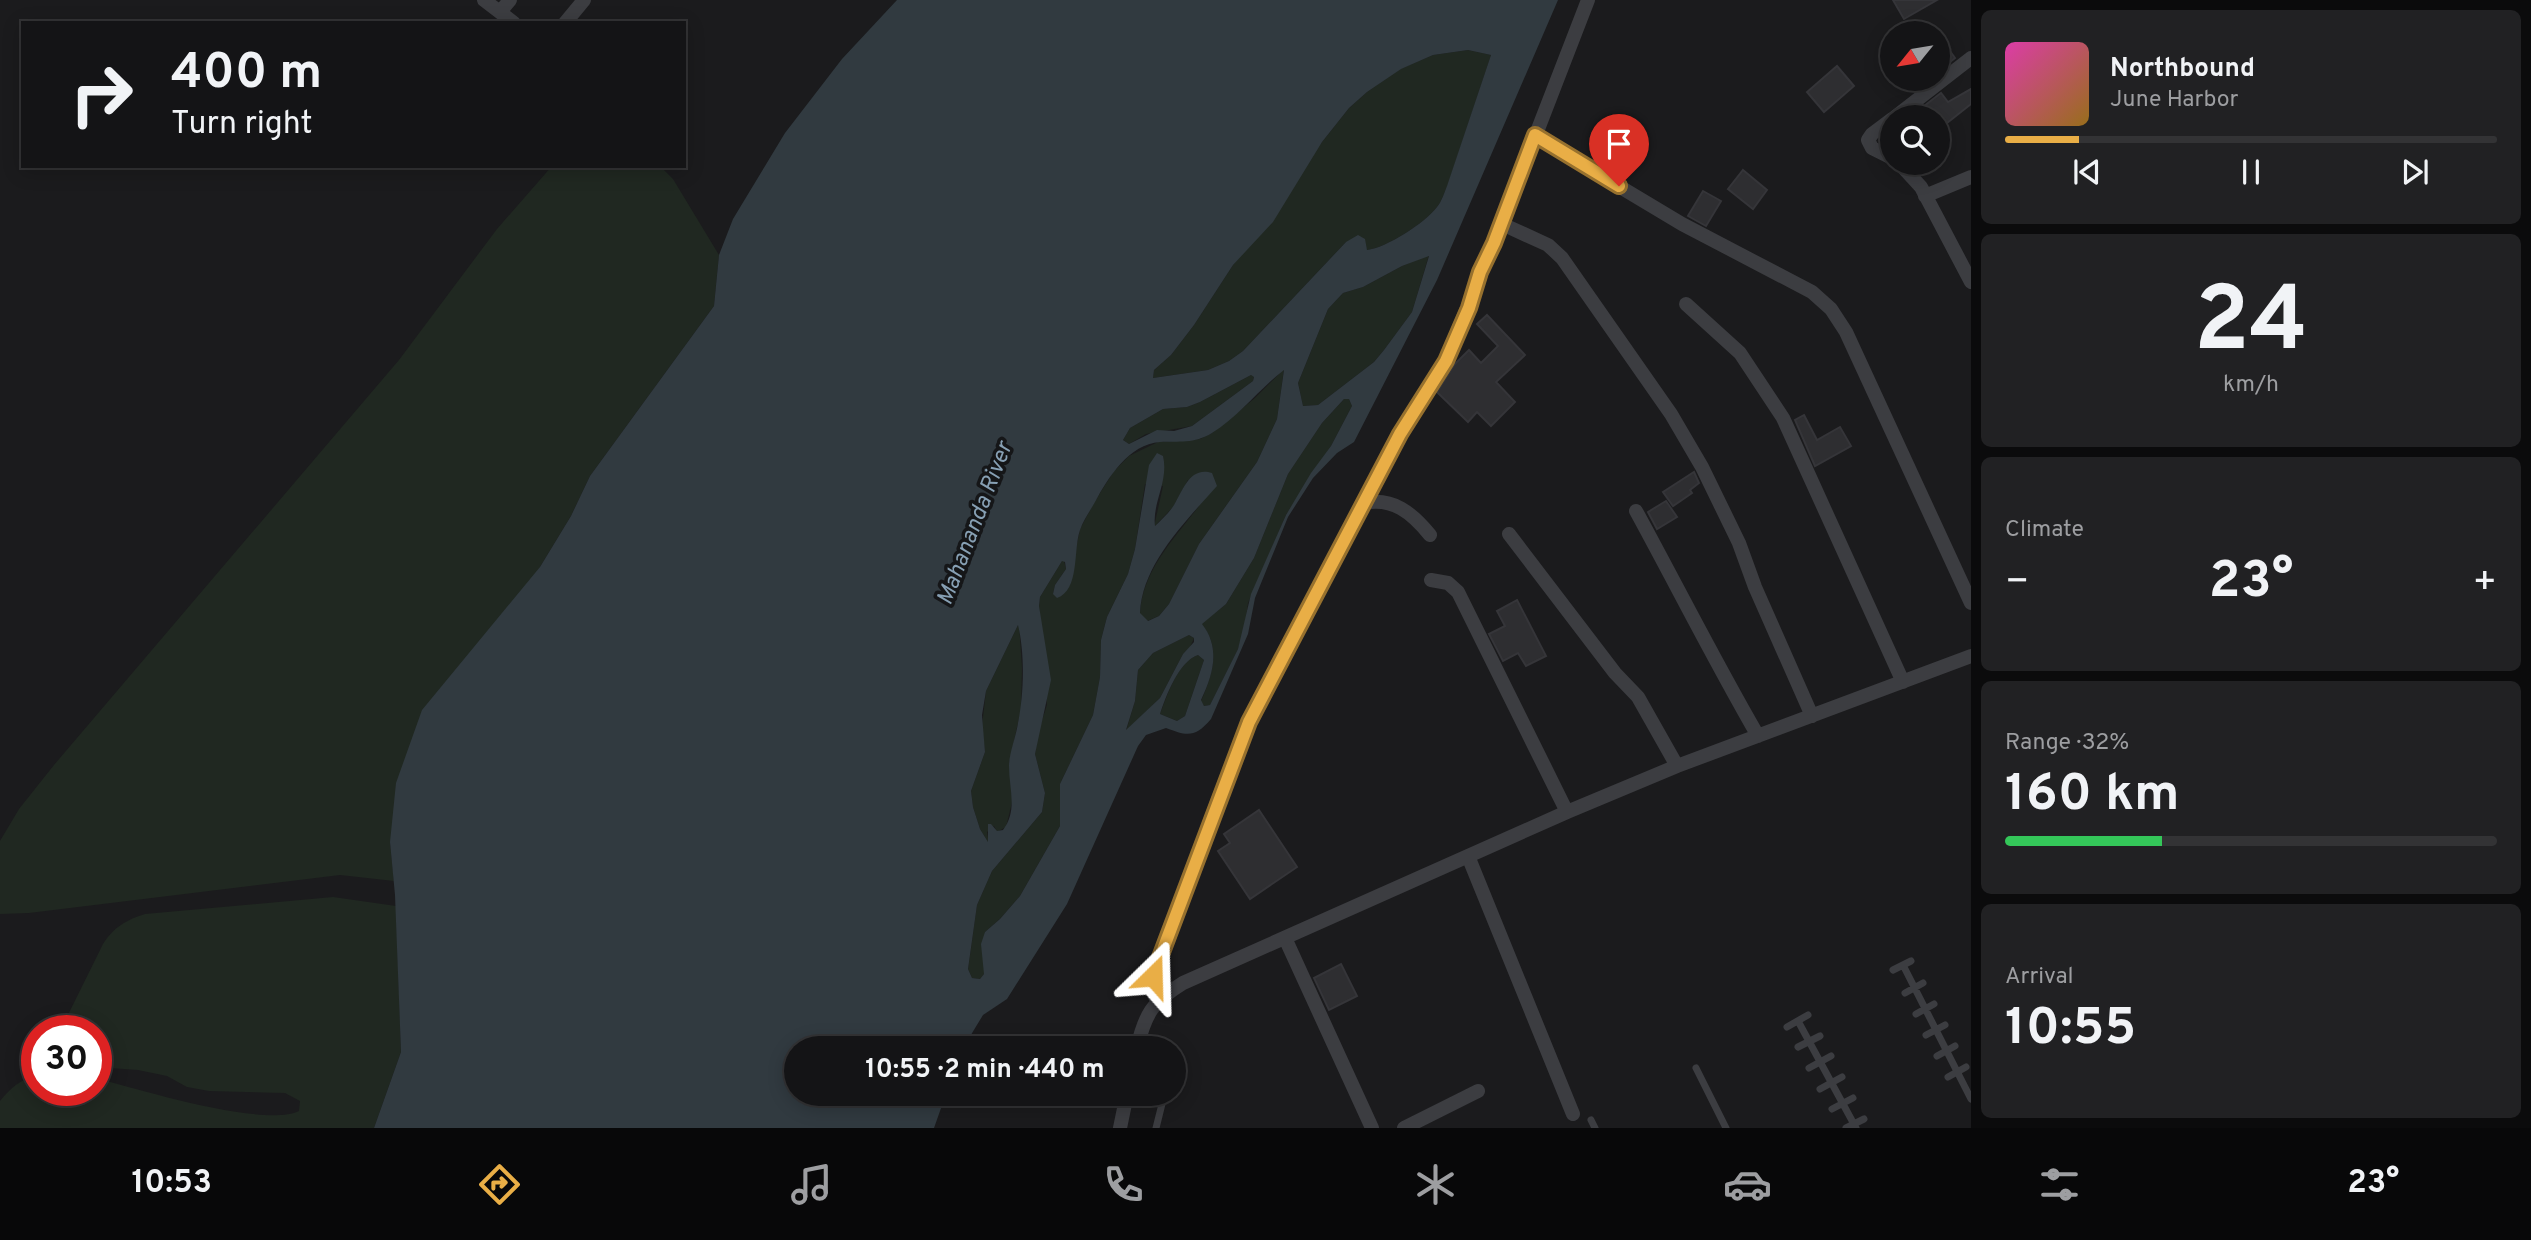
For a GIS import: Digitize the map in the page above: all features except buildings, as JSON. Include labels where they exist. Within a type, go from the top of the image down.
[{"type":"street","points":[[484,0],[511,21]]},
{"type":"street","points":[[500,12],[510,0]]},
{"type":"street","points":[[567,21],[584,0]]},
{"type":"street","points":[[1157,1001],[1153,992],[1154,969],[1249,722],[1400,434],[1446,361],[1588,0]]},
{"type":"street","points":[[1910,105],[1971,58]]},
{"type":"street","points":[[1880,129],[1868,139],[1872,148],[1880,152]]},
{"type":"street","points":[[1535,135],[1682,224],[1812,292],[1831,309],[1846,332],[1971,603]]},
{"type":"street","points":[[1911,175],[1926,196],[1971,282]]},
{"type":"street","points":[[1926,196],[1971,177]]},
{"type":"street","points":[[1502,224],[1548,245],[1562,258],[1671,414],[1702,467],[1739,543],[1755,587],[1812,716]]},
{"type":"street","points":[[1686,304],[1740,353],[1783,418],[1903,682]]},
{"type":"street","points":[[1364,503],[1393,503],[1416,517],[1430,535]]},
{"type":"street","points":[[1636,511],[1710,654],[1758,736]]},
{"type":"street","points":[[1509,534],[1615,673],[1638,697],[1677,766]]},
{"type":"street","points":[[1432,580],[1448,583],[1458,592],[1566,812]]},
{"type":"street","points":[[1140,1036],[1143,1023],[1157,1001],[1183,984],[1566,812],[1677,766],[1971,656]]},
{"type":"street","points":[[1468,856],[1573,1114]]},
{"type":"street","points":[[1285,938],[1372,1128]]},
{"type":"street","points":[[1404,1128],[1478,1091]]},
{"type":"street","points":[[1120,1128],[1125,1106]]},
{"type":"lane","points":[[1893,970],[1911,961]]},
{"type":"lane","points":[[1903,965],[1970,1094],[1959,1097]]},
{"type":"lane","points":[[1905,993],[1923,984]]},
{"type":"lane","points":[[1916,1014],[1934,1004]]},
{"type":"lane","points":[[1787,1027],[1808,1015]]},
{"type":"lane","points":[[1798,1021],[1843,1103],[1852,1127],[1864,1119]]},
{"type":"lane","points":[[1926,1035],[1945,1025]]},
{"type":"lane","points":[[1798,1047],[1820,1036]]},
{"type":"lane","points":[[1937,1056],[1955,1046]]},
{"type":"lane","points":[[1809,1068],[1831,1056]]},
{"type":"lane","points":[[1948,1077],[1966,1067]]},
{"type":"lane","points":[[1696,1068],[1726,1128]]},
{"type":"lane","points":[[1820,1088],[1842,1077]]},
{"type":"lane","points":[[1832,1109],[1853,1098]]},
{"type":"lane","points":[[1156,1128],[1162,1106]]},
{"type":"lane","points":[[1591,1120],[1595,1128]]},
{"type":"shaded area","points":[[1468,50],[1491,55],[1447,187],[1431,213],[1405,234],[1384,245],[1367,250],[1365,246],[1346,242],[1243,351],[1229,361],[1208,370],[1153,378],[1154,370],[1171,355],[1194,325],[1233,265],[1349,108],[1400,69],[1433,55]]},
{"type":"shaded area","points":[[550,168],[662,168],[673,179],[719,255],[714,306],[590,476],[571,516],[540,567],[390,842],[394,881],[340,875],[29,913],[0,914],[0,841],[19,809],[399,360],[497,229]]},
{"type":"shaded area","points":[[1429,255],[1412,312],[1374,362],[1318,405],[1303,406],[1298,383],[1328,309],[1343,293],[1363,287]]},
{"type":"shaded area","points":[[1284,369],[1277,419],[1257,462],[1199,544],[1169,604],[1159,616],[1147,621],[1140,614],[1142,598],[1153,570],[1199,506],[1188,480],[1173,507],[1154,527],[1163,486],[1145,484],[1135,549],[1128,574],[1107,617],[1101,640],[1100,677],[1093,715],[1060,784],[1060,826],[1020,896],[985,932],[984,974],[980,979],[972,978],[968,969],[977,905],[992,871],[1042,812],[1045,793],[1035,754],[1047,705],[1040,597],[1062,561],[1066,569],[1055,585],[1053,594],[1073,563],[1080,529],[1114,471],[1129,456],[1158,442],[1200,439],[1212,433],[1255,398]]},
{"type":"shaded area","points":[[1251,375],[1254,376],[1253,381],[1192,426],[1146,434],[1129,444],[1123,440],[1130,428],[1163,409],[1187,407],[1200,402]]},
{"type":"shaded area","points":[[1344,399],[1349,399],[1352,406],[1331,446],[1286,515],[1248,603],[1245,627],[1238,649],[1210,705],[1204,706],[1201,701],[1209,682],[1213,652],[1211,642],[1201,624],[1226,604],[1254,558],[1288,474],[1322,423]]},
{"type":"shaded area","points":[[1019,623],[1021,709],[1009,764],[1013,798],[1006,827],[997,832],[994,826],[987,832],[989,844],[980,829],[971,791],[985,752],[982,726],[986,691]]},
{"type":"shaded area","points":[[1189,635],[1194,638],[1190,647],[1183,654],[1160,698],[1126,731],[1135,701],[1138,670],[1153,653]]},
{"type":"shaded area","points":[[1198,655],[1204,660],[1185,716],[1177,721],[1160,714],[1179,672]]},
{"type":"shaded area","points":[[333,897],[396,906],[401,1052],[374,1128],[0,1128],[0,1101],[21,1082],[21,1106],[112,1106],[112,1082],[230,1111],[282,1115],[299,1111],[300,1101],[285,1093],[209,1091],[187,1087],[167,1076],[112,1068],[112,1015],[68,1015],[107,938],[121,925],[145,914]]},
{"type":"water","name":"Mahananda River","points":[[897,0],[1558,0],[1437,280],[1354,442],[1337,453],[1313,478],[1288,517],[1255,598],[1248,634],[1211,719],[1200,730],[1190,734],[1166,728],[1146,735],[1138,746],[1067,904],[1007,999],[983,1015],[970,1036],[784,1036],[784,1106],[942,1106],[934,1128],[374,1128],[401,1052],[395,895],[390,842],[396,783],[422,710],[540,567],[571,516],[590,476],[714,306],[719,255],[733,219],[785,133],[842,59]],"holes":[[[1468,50],[1491,55],[1447,186],[1437,207],[1415,227],[1384,245],[1367,250],[1365,239],[1358,235],[1346,242],[1243,351],[1229,361],[1208,370],[1153,378],[1154,370],[1171,355],[1194,325],[1233,265],[1273,222],[1322,142],[1349,108],[1401,69],[1433,55]],[[1429,256],[1412,312],[1374,362],[1318,405],[1303,406],[1298,383],[1328,309],[1343,293],[1363,287],[1402,266]],[[1284,370],[1277,419],[1257,462],[1199,544],[1169,604],[1159,616],[1148,621],[1140,613],[1143,595],[1157,561],[1217,486],[1212,473],[1204,472],[1193,476],[1172,508],[1155,526],[1164,474],[1163,456],[1157,453],[1149,465],[1135,549],[1128,574],[1107,617],[1101,640],[1100,677],[1093,715],[1060,784],[1060,826],[1020,896],[985,932],[981,944],[984,974],[980,979],[972,978],[968,969],[977,905],[992,871],[1042,812],[1045,793],[1035,754],[1051,680],[1039,606],[1040,597],[1062,561],[1065,562],[1066,569],[1055,585],[1053,594],[1057,598],[1069,587],[1073,578],[1081,527],[1106,483],[1129,456],[1149,444],[1205,437],[1231,419]],[[1251,375],[1254,377],[1253,381],[1192,426],[1174,431],[1157,430],[1129,444],[1123,440],[1130,428],[1163,409],[1187,407]],[[1344,399],[1349,399],[1352,406],[1331,446],[1286,515],[1251,594],[1238,649],[1210,705],[1204,706],[1201,700],[1212,671],[1213,652],[1212,642],[1202,624],[1226,604],[1254,558],[1288,474],[1322,423]],[[1018,625],[1023,661],[1022,699],[1009,761],[1012,799],[1010,815],[1003,830],[997,831],[988,824],[988,842],[980,829],[971,791],[985,752],[982,715],[986,691]],[[1189,635],[1194,638],[1160,698],[1126,730],[1135,701],[1138,670],[1153,653]],[[1198,655],[1204,660],[1185,716],[1177,721],[1160,714],[1174,680],[1191,659]]]},
{"type":"route","points":[[1153,976],[1249,722],[1400,434],[1446,361],[1535,135],[1619,186]]}]
